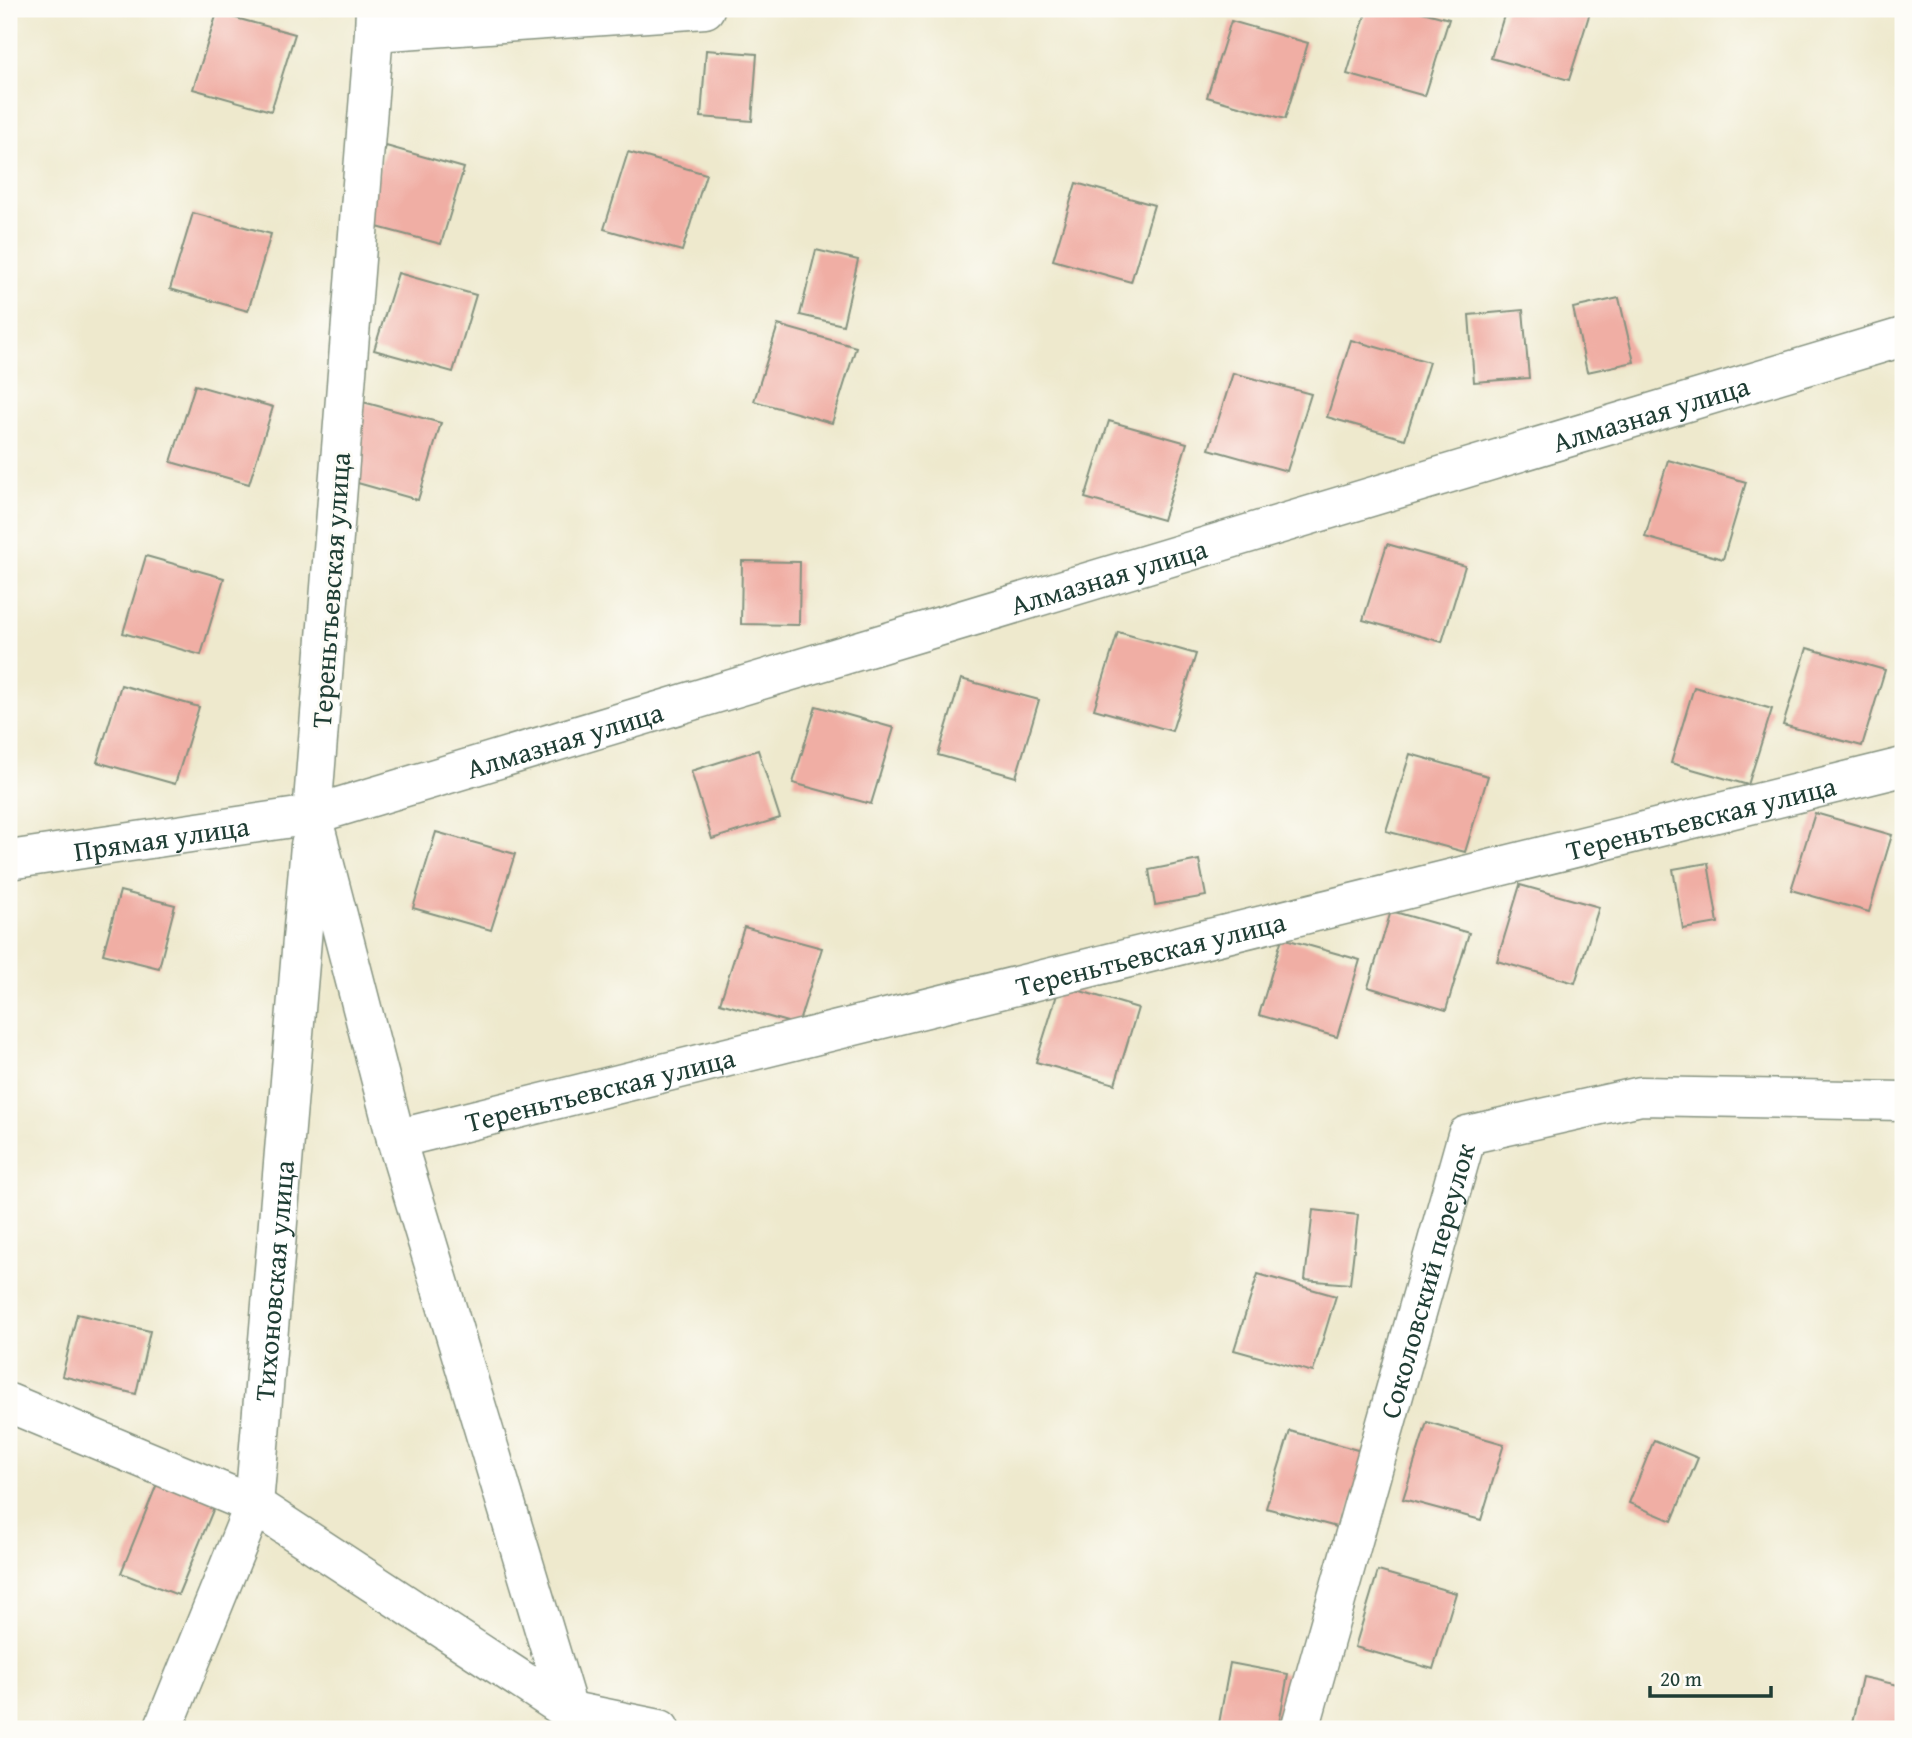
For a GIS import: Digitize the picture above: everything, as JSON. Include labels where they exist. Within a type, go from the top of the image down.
[{"type":"street","points":[[374,20],[705,9]]},
{"type":"street","name":"Тереньтьевская улица","points":[[374,20],[312,815],[396,1139],[571,1719]]},
{"type":"street","name":"Алмазная улица","points":[[312,815],[1903,337]]},
{"type":"street","name":"Тереньтьевская улица","points":[[396,1139],[1903,767]]},
{"type":"street","name":"Прямая улица","points":[[9,860],[312,815]]},
{"type":"street","name":"Тихоновская улица","points":[[163,1729],[254,1506],[312,815]]},
{"type":"street","name":"Соколовский переулок","points":[[1300,1729],[1468,1135],[1642,1096],[1903,1101]]},
{"type":"street","points":[[9,1403],[254,1506],[571,1719],[660,1729]]},
{"type":"building","points":[[1367,9],[1411,9],[1449,19],[1425,96],[1347,74]]},
{"type":"building","points":[[1506,9],[1591,9],[1569,80],[1491,58]]},
{"type":"building","points":[[217,13],[295,34],[271,111],[193,89]]},
{"type":"building","points":[[1231,21],[1308,43],[1285,119],[1207,97]]},
{"type":"building","points":[[706,50],[757,54],[752,121],[701,117]]},
{"type":"building","points":[[386,146],[464,168],[441,244],[362,223]]},
{"type":"building","points":[[628,152],[706,174],[682,251],[604,229]]},
{"type":"building","points":[[1076,183],[1154,205],[1131,282],[1053,260]]},
{"type":"building","points":[[193,213],[271,234],[248,311],[170,289]]},
{"type":"building","points":[[816,250],[858,260],[843,325],[800,315]]},
{"type":"building","points":[[398,273],[476,295],[453,372],[374,350]]},
{"type":"building","points":[[1619,298],[1634,362],[1587,372],[1573,308]]},
{"type":"building","points":[[1523,310],[1529,378],[1474,382],[1469,315]]},
{"type":"building","points":[[778,325],[856,347],[832,423],[754,401]]},
{"type":"building","points":[[1351,340],[1429,362],[1405,439],[1327,417]]},
{"type":"building","points":[[1233,373],[1311,394],[1287,471],[1209,449]]},
{"type":"building","points":[[195,385],[273,407],[249,484],[171,462]]},
{"type":"building","points":[[363,402],[441,423],[418,500],[340,478]]},
{"type":"building","points":[[1109,421],[1187,443],[1163,520],[1085,498]]},
{"type":"building","points":[[1668,460],[1746,482],[1723,559],[1645,537]]},
{"type":"building","points":[[1387,544],[1465,566],[1442,642],[1363,620]]},
{"type":"building","points":[[146,556],[224,578],[201,655],[123,633]]},
{"type":"building","points":[[742,561],[800,562],[799,625],[741,624]]},
{"type":"building","points":[[1118,632],[1196,654],[1172,731],[1094,709]]},
{"type":"building","points":[[1807,648],[1885,670],[1862,746],[1783,725]]},
{"type":"building","points":[[961,679],[1039,700],[1016,777],[938,755]]},
{"type":"building","points":[[121,685],[199,707],[175,784],[97,762]]},
{"type":"building","points":[[1694,687],[1772,709],[1748,785],[1671,763]]},
{"type":"building","points":[[816,706],[894,728],[871,804],[793,783]]},
{"type":"building","points":[[758,750],[780,818],[712,839],[691,771]]},
{"type":"building","points":[[1410,754],[1488,776],[1465,852],[1386,831]]},
{"type":"building","points":[[1815,813],[1892,835],[1869,912],[1791,890]]},
{"type":"building","points":[[436,832],[515,854],[491,930],[413,908]]},
{"type":"building","points":[[1199,860],[1206,896],[1155,905],[1149,870]]},
{"type":"building","points":[[1708,863],[1718,923],[1683,929],[1673,869]]},
{"type":"building","points":[[1520,885],[1599,907],[1575,983],[1497,961]]},
{"type":"building","points":[[120,891],[175,905],[159,968],[103,954]]},
{"type":"building","points":[[1391,911],[1469,933],[1446,1010],[1368,987]]},
{"type":"building","points":[[744,927],[822,948],[798,1025],[720,1003]]},
{"type":"building","points":[[1282,938],[1360,960],[1337,1037],[1259,1015]]},
{"type":"building","points":[[1060,985],[1138,1008],[1115,1084],[1036,1062]]},
{"type":"building","points":[[1313,1210],[1358,1215],[1350,1284],[1305,1280]]},
{"type":"building","points":[[1258,1274],[1336,1296],[1313,1372],[1234,1350]]},
{"type":"building","points":[[77,1314],[150,1331],[136,1394],[62,1376]]},
{"type":"building","points":[[1427,1422],[1504,1444],[1481,1520],[1403,1499]]},
{"type":"building","points":[[1290,1431],[1368,1453],[1344,1529],[1266,1508]]},
{"type":"building","points":[[1654,1440],[1698,1458],[1672,1521],[1629,1503]]},
{"type":"building","points":[[161,1474],[218,1498],[178,1595],[121,1573]]},
{"type":"building","points":[[1378,1571],[1456,1593],[1433,1669],[1355,1647]]},
{"type":"building","points":[[1230,1663],[1288,1674],[1278,1729],[1218,1729]]},
{"type":"building","points":[[1862,1677],[1903,1686],[1896,1729],[1851,1727]]}]
